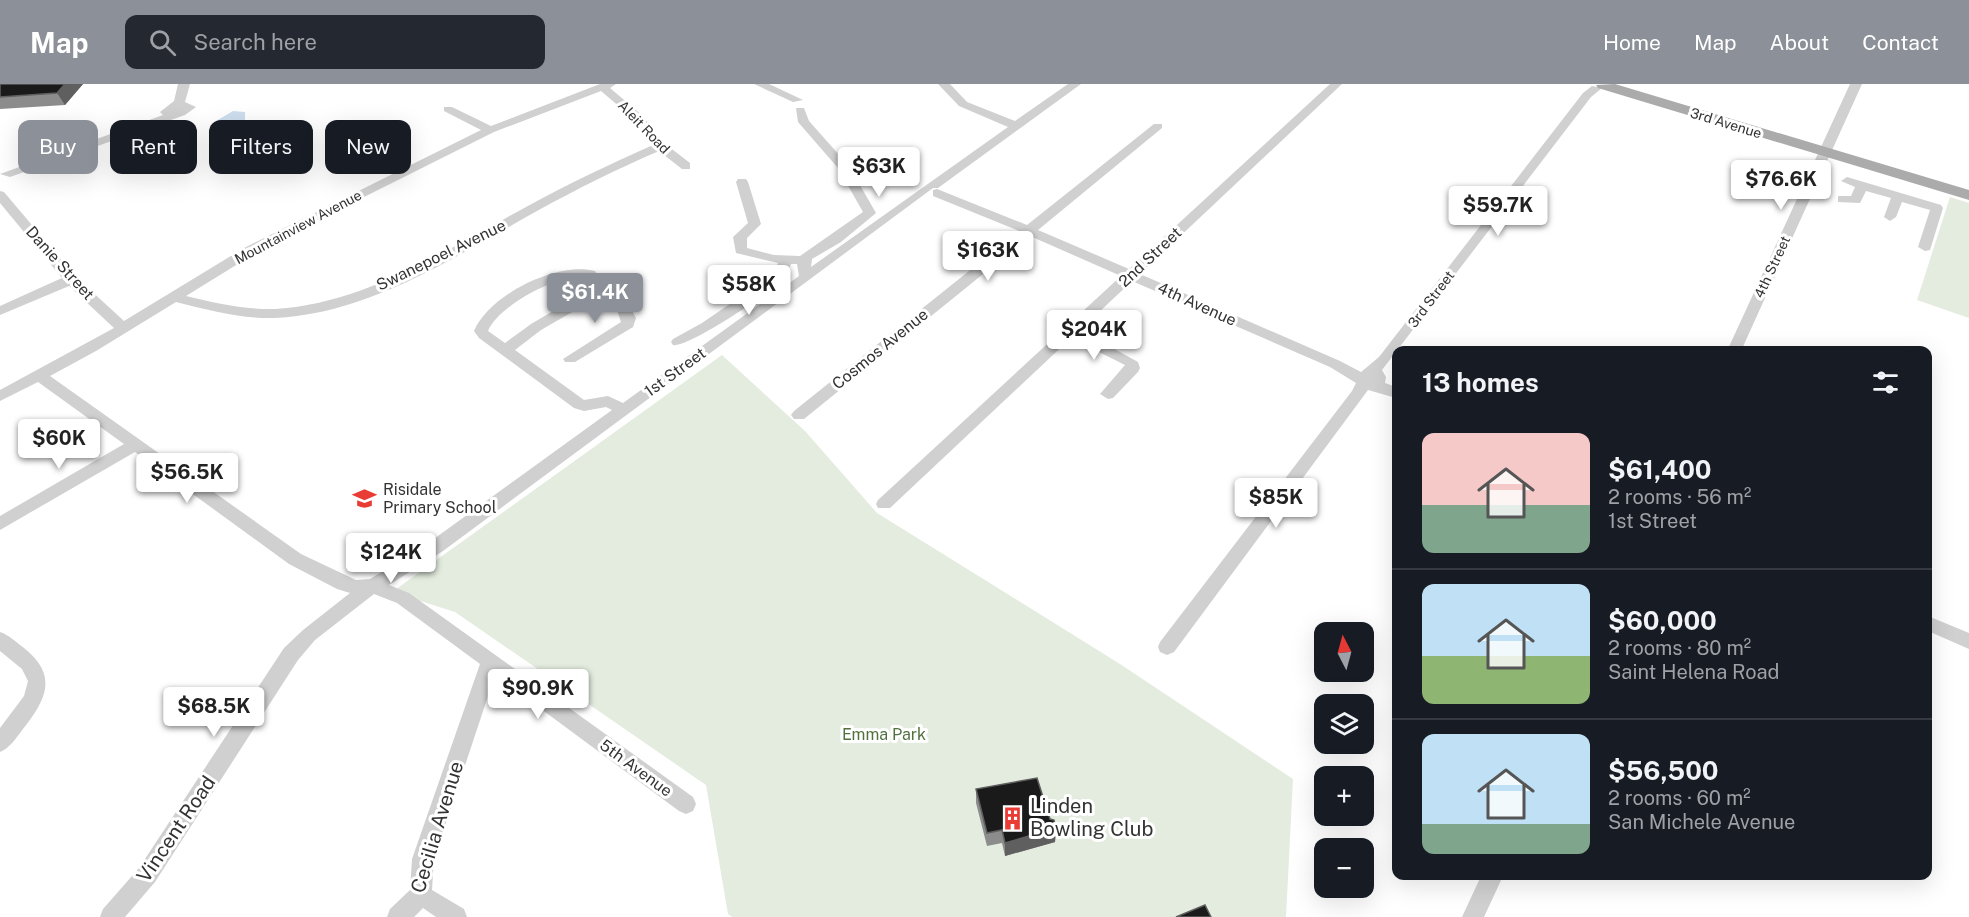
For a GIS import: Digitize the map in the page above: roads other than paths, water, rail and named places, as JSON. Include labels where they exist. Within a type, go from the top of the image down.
[{"type":"main road","name":"3rd Avenue","points":[[1595,87],[1622,92],[1969,195]]},
{"type":"street","points":[[2,172],[45,159],[176,109],[184,84]]},
{"type":"street","points":[[742,182],[755,224],[740,237],[740,248],[744,253],[786,261],[803,260],[870,213],[843,166],[804,122],[798,105],[759,84]]},
{"type":"street","points":[[944,84],[963,104],[1016,126]]},
{"type":"street","points":[[936,189],[949,175],[1075,84]]},
{"type":"street","name":"2nd Street","points":[[884,504],[1336,84]]},
{"type":"street","name":"4th Street","points":[[1736,346],[1856,84]]},
{"type":"street","name":"Mountainview Avenue","points":[[0,396],[123,328],[311,218],[490,130],[607,85]]},
{"type":"street","name":"Aleit Road","points":[[607,85],[639,118],[660,146],[686,166]]},
{"type":"street","name":"3rd Street","points":[[1395,346],[1595,87]]},
{"type":"street","points":[[448,109],[490,130]]},
{"type":"street","name":"Cosmos Avenue","points":[[799,415],[1158,126]]},
{"type":"street","name":"Swanepoel Avenue","points":[[173,297],[259,314],[330,305],[434,262],[573,187],[660,146]]},
{"type":"street","points":[[1847,181],[1938,208],[1925,247]]},
{"type":"street","points":[[1842,199],[1856,200],[1862,185]]},
{"type":"street","name":"4th Avenue","points":[[936,189],[1392,389]]},
{"type":"street","name":"1st Street","points":[[366,592],[415,565],[437,546],[806,276],[914,200],[936,189]]},
{"type":"street","name":"Danie Street","points":[[0,195],[6,211],[70,280],[123,328]]},
{"type":"street","points":[[1890,217],[1898,196]]},
{"type":"street","points":[[803,260],[806,276]]},
{"type":"street","points":[[678,342],[707,326],[777,278],[786,261]]},
{"type":"street","points":[[570,360],[628,324],[629,318],[622,307],[623,292],[616,288],[598,286],[590,274],[560,275],[506,302],[485,319],[481,332],[582,406],[608,401],[624,410]]},
{"type":"street","points":[[0,310],[70,280]]},
{"type":"street","points":[[506,350],[536,327],[591,296],[598,286]]},
{"type":"street","points":[[1069,331],[1131,362],[1133,368],[1108,394]]},
{"type":"street","name":"3rd Street","points":[[1167,647],[1392,350]]},
{"type":"street","points":[[39,376],[271,544],[326,576],[366,592]]},
{"type":"street","points":[[0,524],[135,445]]},
{"type":"street","name":"5th Avenue","points":[[366,592],[411,606],[686,804]]},
{"type":"street","name":"Vincent Road","points":[[111,917],[147,875],[291,654],[309,635],[366,592]]},
{"type":"street","points":[[1932,625],[1969,641]]},
{"type":"street","points":[[0,640],[33,669],[37,682],[31,702],[0,743]]},
{"type":"street","name":"Cecilia Avenue","points":[[398,917],[421,895],[423,859],[490,662]]},
{"type":"street","points":[[1473,917],[1490,880]]},
{"type":"street","points":[[421,895],[456,917]]},
{"type":"water","points":[[233,111],[245,112],[245,120],[218,120]]},
{"type":"place","name":"Risidale Primary School","points":[[365,498]]},
{"type":"place","name":"Linden Bowling Club","points":[[1012,818]]},
{"type":"park label","name":"Emma Park","points":[[884,734]]}]
